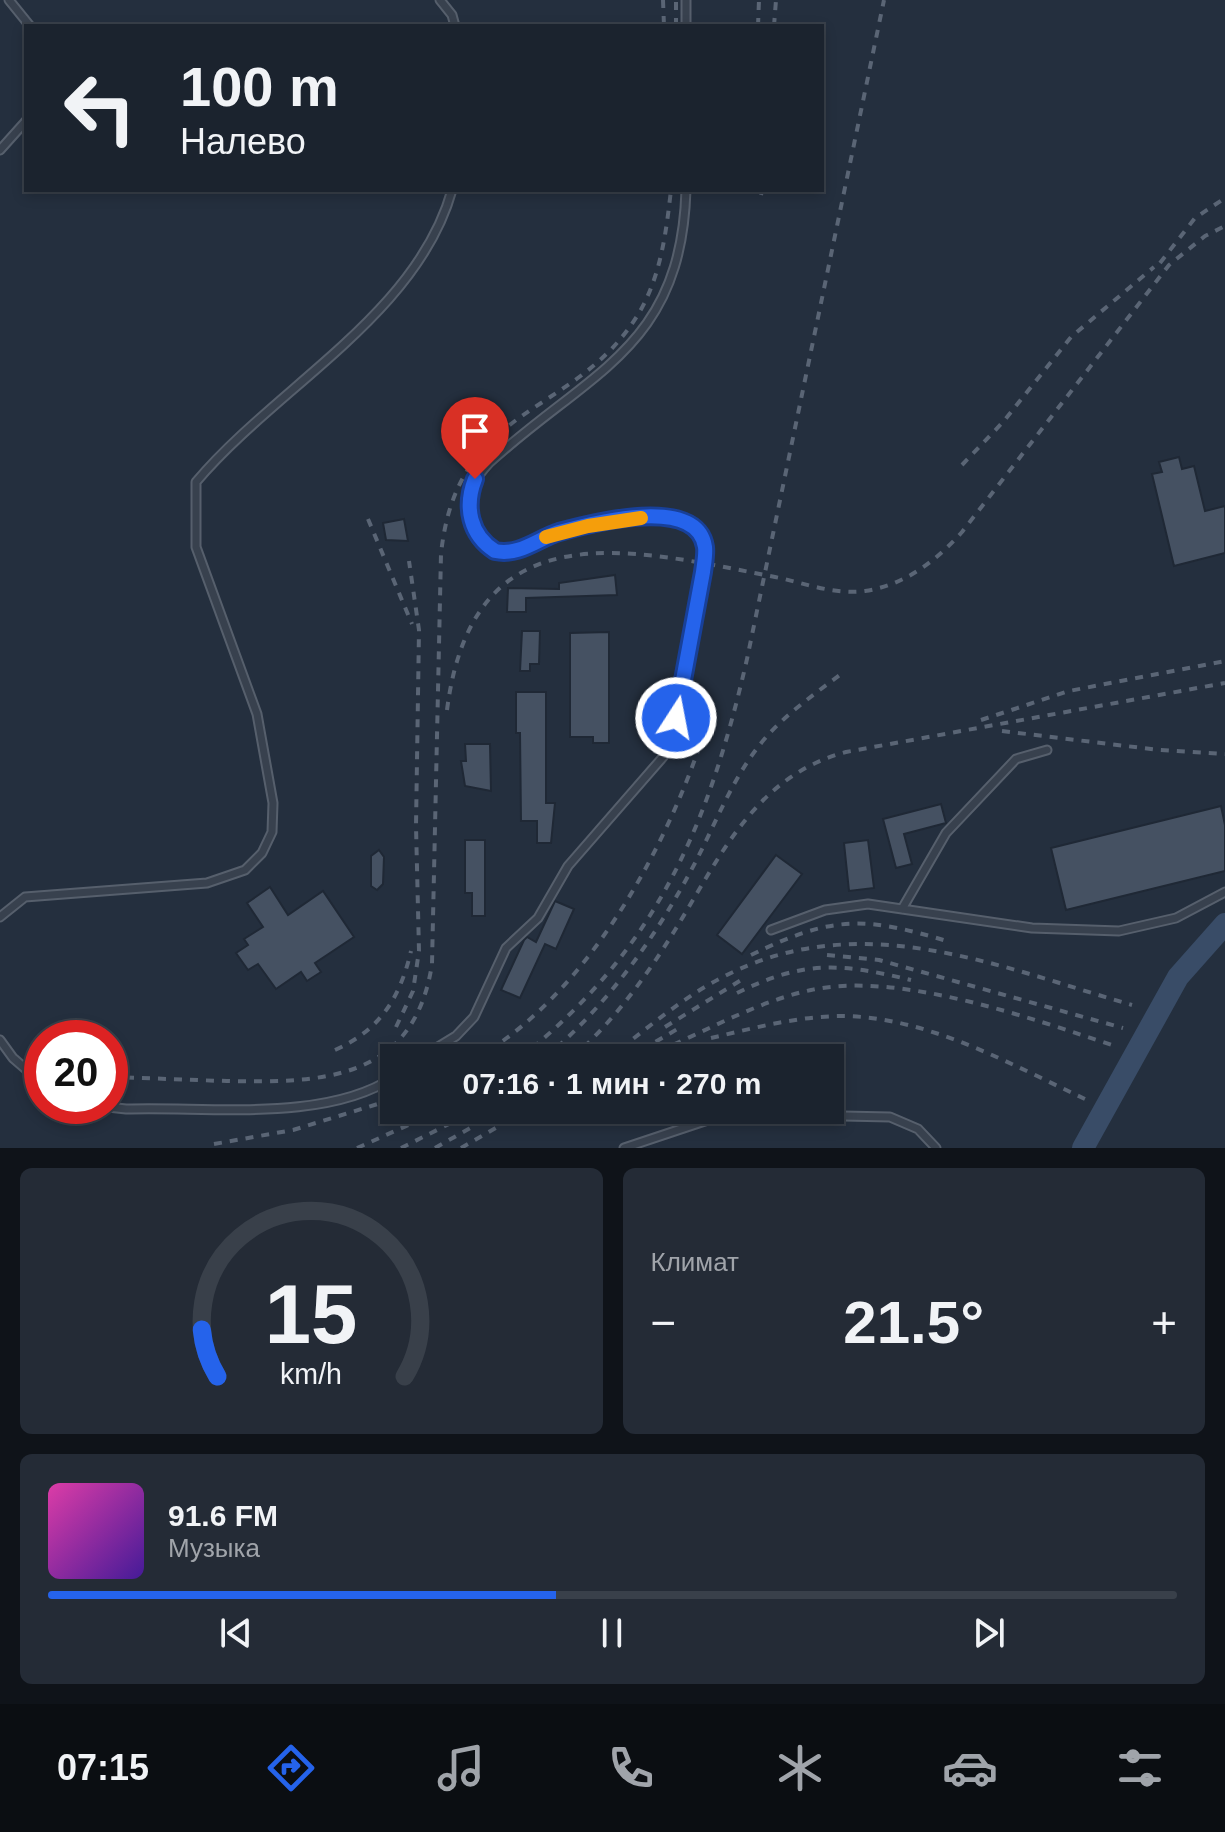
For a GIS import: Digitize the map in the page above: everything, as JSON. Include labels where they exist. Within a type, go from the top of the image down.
[{"type":"lane","points":[[9,0],[28,24]]},
{"type":"lane","points":[[440,0],[452,15],[454,24]]},
{"type":"lane","points":[[686,0],[686,24]]},
{"type":"lane","points":[[0,150],[24,123]]},
{"type":"lane","points":[[0,917],[25,897],[207,883],[245,870],[262,853],[272,832],[273,803],[257,714],[196,547],[196,482],[226,447],[335,353],[405,280],[445,217],[451,192]]},
{"type":"lane","points":[[443,1044],[456,1036],[474,1017],[500,956],[513,939],[538,918],[568,866],[658,765],[673,732],[703,572],[705,548],[699,533],[682,519],[657,516],[559,533],[519,551],[505,553],[489,547],[477,534],[469,504],[475,479],[489,463],[616,361],[652,320],[671,280],[682,232],[686,192]]},
{"type":"lane","points":[[902,909],[946,833],[1016,759],[1047,750]]},
{"type":"lane","points":[[771,930],[805,916],[847,906],[902,909],[1032,928],[1119,931],[1165,922],[1225,892]]},
{"type":"lane","points":[[0,1040],[24,1067]]},
{"type":"lane","points":[[128,1109],[327,1102],[365,1094],[380,1085]]},
{"type":"lane","points":[[624,1148],[717,1117],[752,1114],[890,1117],[918,1129],[936,1148]]},
{"type":"building","points":[[1179,457],[1182,469],[1194,466],[1205,511],[1225,506],[1225,553],[1174,566],[1152,474],[1162,472],[1159,462]]},
{"type":"building","points":[[404,519],[408,541],[386,540],[383,523]]},
{"type":"building","points":[[615,575],[617,595],[526,598],[526,612],[507,612],[508,588],[559,589],[559,583]]},
{"type":"building","points":[[522,631],[540,631],[539,664],[530,664],[530,671],[520,671]]},
{"type":"building","points":[[609,632],[609,743],[593,743],[593,737],[570,737],[570,633]]},
{"type":"building","points":[[516,692],[546,692],[546,803],[555,803],[551,843],[537,843],[537,821],[521,821],[520,733],[516,733]]},
{"type":"building","points":[[465,744],[490,744],[491,791],[465,786],[461,761],[466,761]]},
{"type":"building","points":[[941,804],[946,823],[904,834],[912,864],[896,868],[883,819]]},
{"type":"building","points":[[1221,806],[1225,825],[1225,871],[1066,910],[1051,848]]},
{"type":"building","points":[[465,840],[485,840],[485,916],[472,916],[472,893],[465,893]]},
{"type":"building","points":[[868,840],[874,888],[849,891],[844,843]]},
{"type":"building","points":[[379,850],[384,857],[383,884],[377,890],[371,886],[371,856]]},
{"type":"building","points":[[776,855],[802,874],[742,954],[717,935]]},
{"type":"building","points":[[270,887],[288,915],[323,891],[354,937],[315,963],[321,972],[307,981],[301,972],[276,989],[258,964],[248,970],[236,953],[248,945],[244,939],[263,927],[247,903]]},
{"type":"building","points":[[555,901],[574,909],[556,949],[545,944],[520,998],[501,990],[524,940],[527,937],[536,942]]},
{"type":"waterway","points":[[1083,1148],[1178,977],[1225,924]]},
{"type":"railway","points":[[663,0],[664,24]]},
{"type":"railway","points":[[676,0],[676,24]]},
{"type":"railway","points":[[758,24],[759,0]]},
{"type":"railway","points":[[774,24],[776,0]]},
{"type":"railway","points":[[536,1044],[568,1016],[608,973],[642,928],[671,880],[715,776],[747,659],[884,0]]},
{"type":"railway","points":[[128,1078],[262,1081],[329,1076],[358,1067],[384,1053],[406,1032],[422,1003],[432,964],[441,554],[451,504],[470,467],[494,438],[583,374],[613,348],[639,313],[657,269],[671,192]]},
{"type":"railway","points":[[1160,263],[1195,218],[1225,198]]},
{"type":"railway","points":[[447,710],[462,645],[488,600],[523,572],[565,557],[613,553],[665,557],[853,592],[880,588],[919,570],[942,553],[962,532],[1169,265],[1205,236],[1225,226]]},
{"type":"railway","points":[[962,465],[1003,422],[1071,337],[1154,267]]},
{"type":"railway","points":[[368,519],[412,624]]},
{"type":"railway","points":[[396,1027],[413,991],[419,951],[416,826],[419,630],[409,561]]},
{"type":"railway","points":[[981,720],[1069,691],[1225,661]]},
{"type":"railway","points":[[560,1044],[607,996],[642,950],[674,901],[729,794],[758,747],[786,717],[841,674]]},
{"type":"railway","points":[[586,1044],[640,982],[743,823],[787,780],[814,764],[846,752],[1225,683]]},
{"type":"railway","points":[[1002,731],[1159,750],[1225,754]]},
{"type":"railway","points":[[497,1044],[553,998],[617,916],[668,824],[704,733]]},
{"type":"railway","points":[[751,955],[805,932],[849,924],[895,927],[950,942]]},
{"type":"railway","points":[[626,1044],[678,1004],[723,977],[774,956],[825,946],[877,944],[928,950],[979,960],[1132,1005]]},
{"type":"railway","points":[[335,1050],[364,1033],[386,1011],[401,983],[411,951]]},
{"type":"railway","points":[[827,955],[879,960],[1123,1028]]},
{"type":"railway","points":[[737,993],[782,975],[822,968],[863,970],[911,980]]},
{"type":"railway","points":[[665,1027],[746,977]]},
{"type":"railway","points":[[674,1044],[772,1001],[811,990],[846,986],[884,987],[964,1000],[1115,1046]]},
{"type":"railway","points":[[711,1038],[809,1018],[875,1018],[937,1033],[1085,1099]]},
{"type":"railway","points":[[652,1044],[679,1028]]},
{"type":"railway","points":[[214,1144],[293,1130],[380,1103]]},
{"type":"railway","points":[[357,1148],[411,1124]]},
{"type":"railway","points":[[401,1148],[449,1124]]},
{"type":"railway","points":[[435,1148],[477,1124]]},
{"type":"railway","points":[[461,1148],[503,1124]]},
{"type":"slow traffic","points":[[546,537],[588,526],[641,518]]},
{"type":"route","points":[[475,479],[469,496],[469,512],[477,534],[495,551],[519,551],[559,533],[657,516],[682,519],[699,533],[705,548],[703,572],[676,718]]}]
